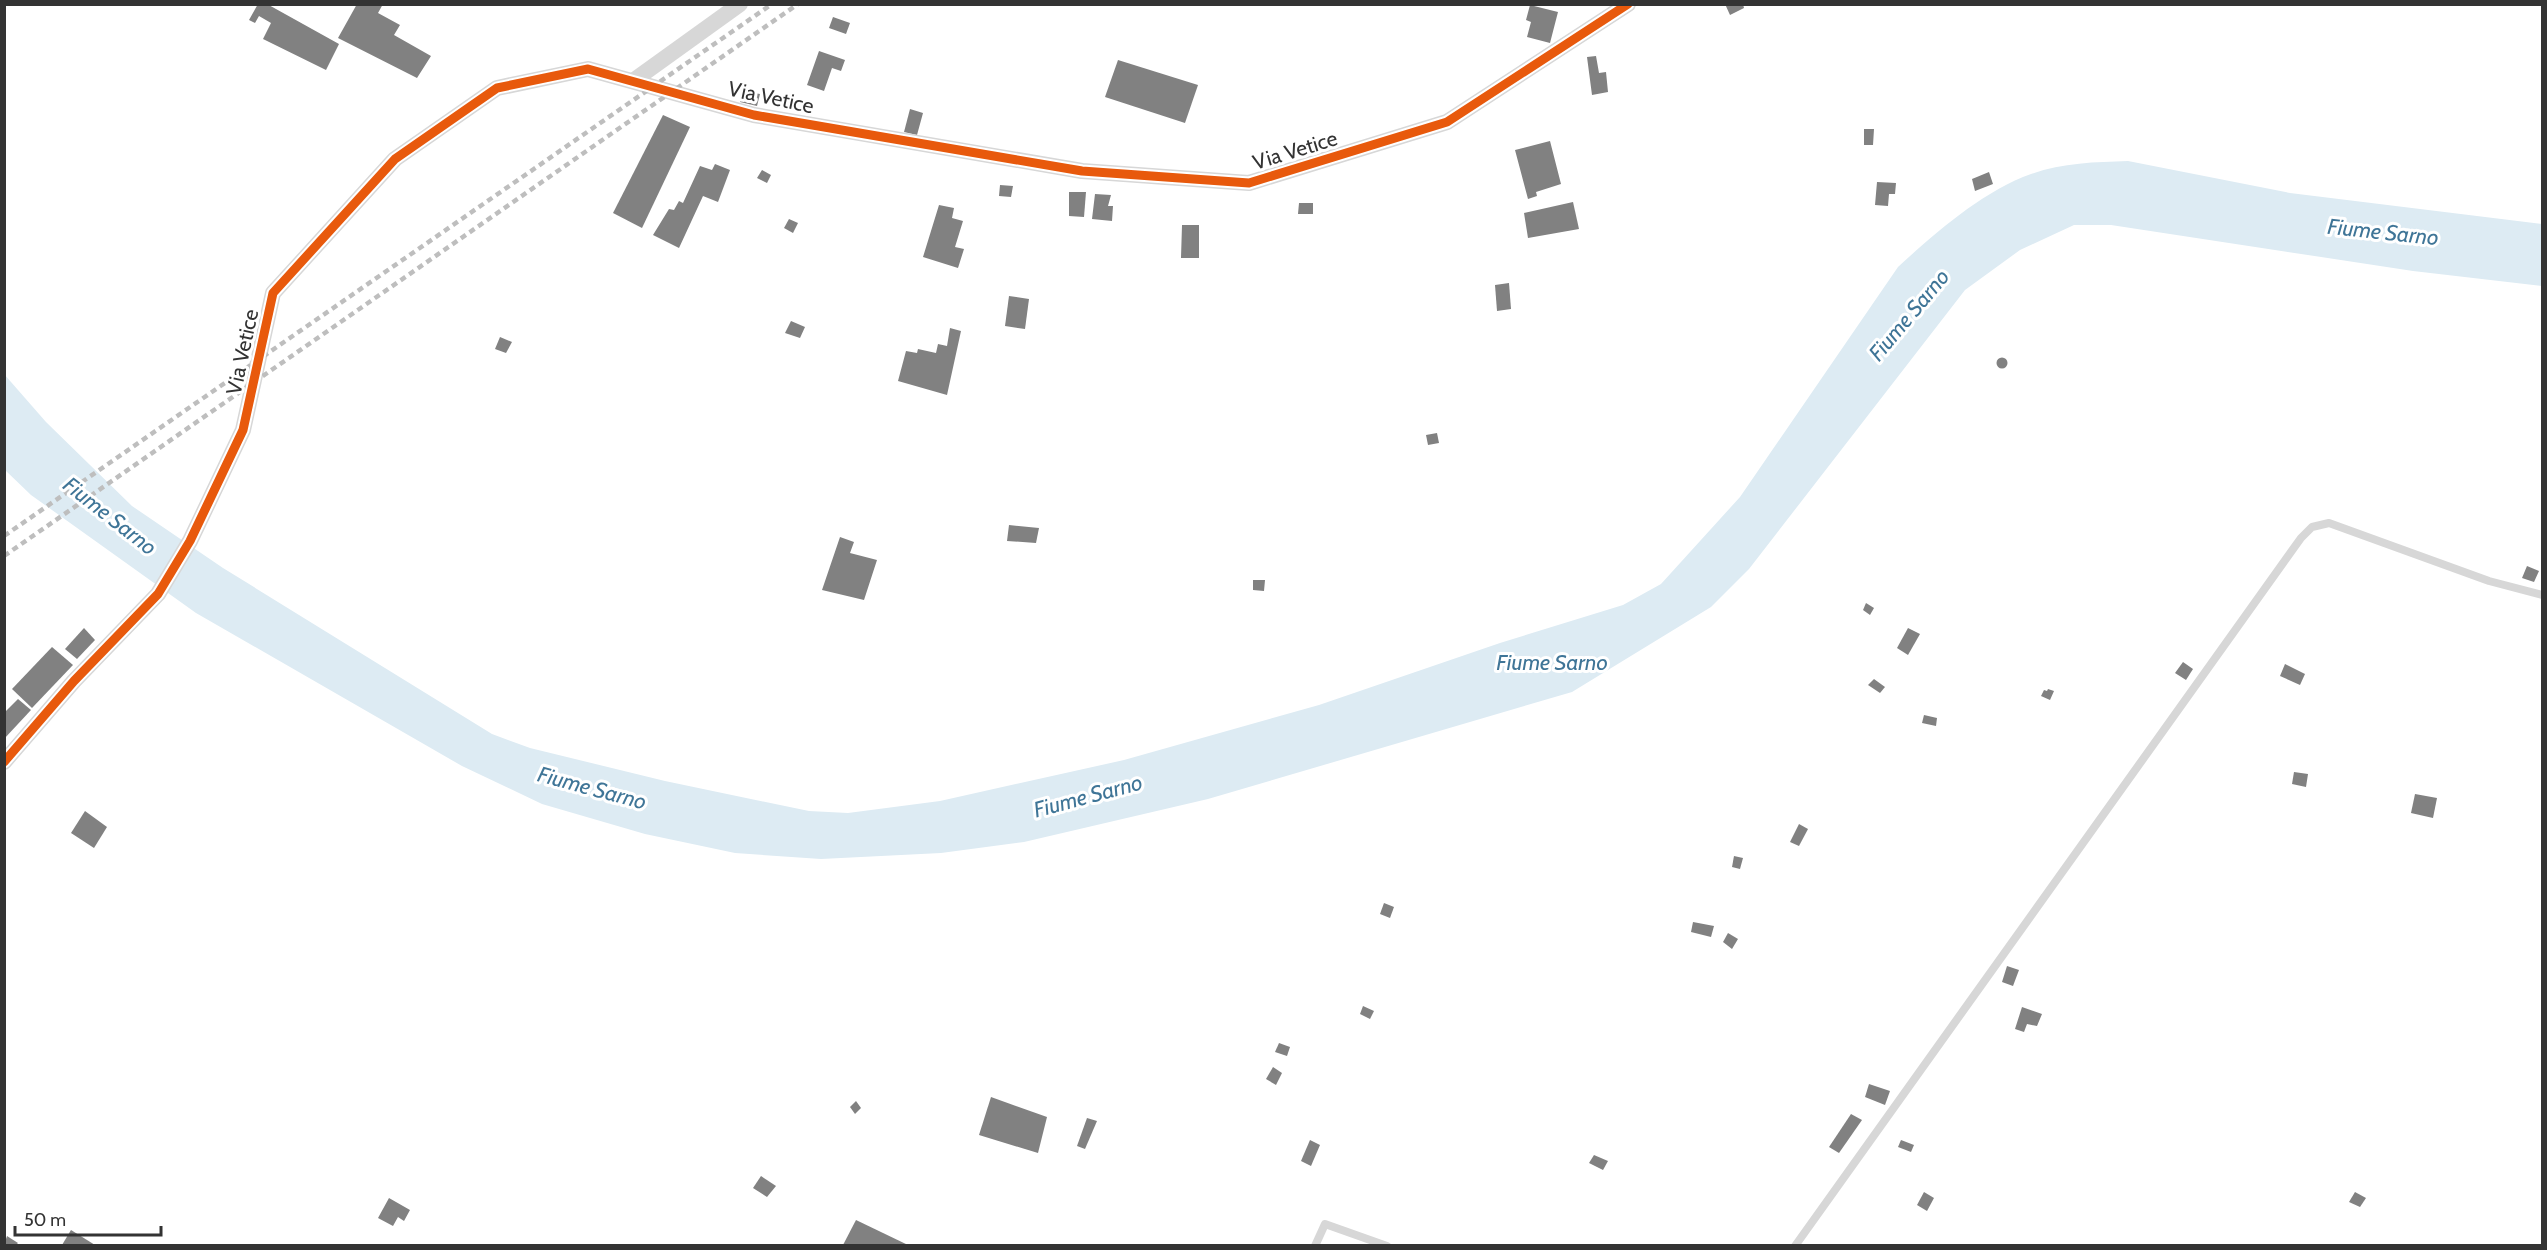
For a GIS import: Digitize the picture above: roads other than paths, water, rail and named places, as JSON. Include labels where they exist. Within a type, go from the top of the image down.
[{"type":"street","points":[[633,81],[740,4]]},
{"type":"street","name":"Via Vetice","points":[[4,762],[74,681],[158,594],[190,541],[243,430],[273,293],[395,159],[497,88],[588,69],[754,115],[1082,171],[1249,183],[1447,122],[1628,4]]},
{"type":"lane","points":[[1795,1245],[2294,548],[2312,527],[2329,523],[2489,581],[2542,596]]},
{"type":"lane","points":[[1315,1245],[1325,1224],[1387,1245]]},
{"type":"water","name":"Fiume Sarno","points":[[2128,161],[2290,193],[2542,224],[2542,286],[2413,271],[2111,225],[2074,225],[2020,250],[1965,290],[1749,569],[1711,607],[1572,692],[1208,799],[1024,842],[941,853],[821,859],[735,853],[645,834],[542,804],[462,766],[196,613],[31,495],[5,470],[4,374],[46,422],[132,506],[223,568],[492,734],[530,748],[665,781],[809,811],[848,813],[940,801],[1124,760],[1319,705],[1500,643],[1623,605],[1661,584],[1740,497],[1898,267],[1912,254],[1960,214],[2013,181],[2043,170],[2067,165]]},
{"type":"railway","points":[[4,536],[772,4]]},
{"type":"railway","points":[[4,556],[798,4]]}]
